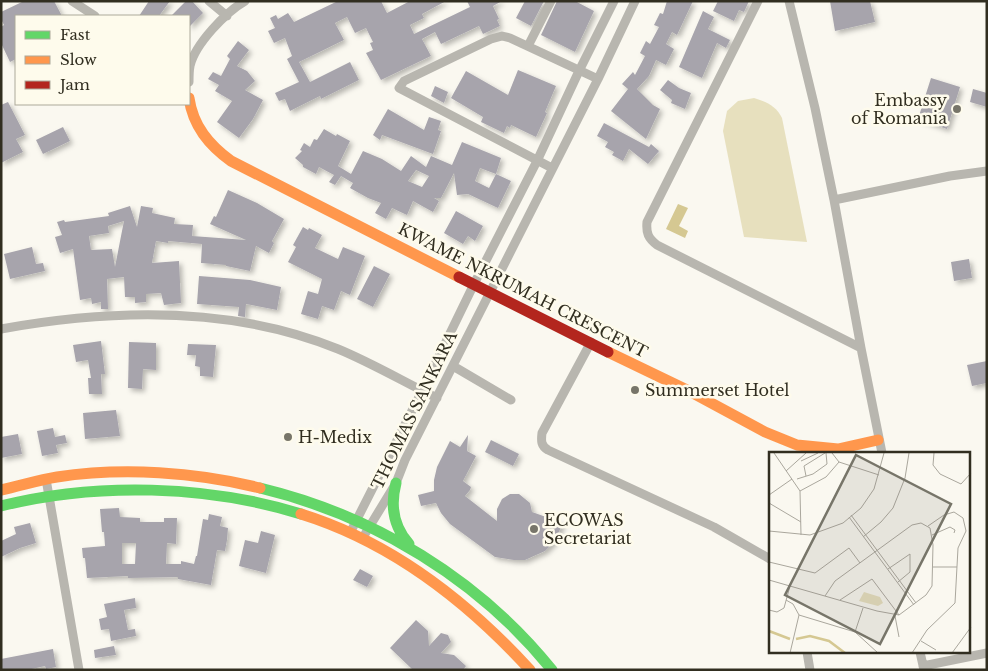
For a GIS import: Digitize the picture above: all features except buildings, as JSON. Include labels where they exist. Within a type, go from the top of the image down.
[{"type":"main road","name":"KWAME NKRUMAH CRESCENT","points":[[190,102],[195,122],[200,132],[215,151],[765,432],[797,445],[817,448],[838,449],[878,440]]},
{"type":"main road","points":[[1,490],[46,479],[95,474],[140,473],[216,479],[279,492],[357,519],[414,549],[449,573],[513,627],[552,670]]},
{"type":"main road","points":[[396,483],[391,510],[396,525],[404,539],[414,549]]},
{"type":"main road","points":[[1,506],[48,494],[114,489],[203,494],[274,506],[307,516],[350,533],[427,578],[494,631],[530,670]]},
{"type":"street","points":[[72,1],[93,15]]},
{"type":"street","points":[[209,1],[227,16]]},
{"type":"street","points":[[190,65],[208,34],[245,1]]},
{"type":"street","points":[[528,46],[551,1]]},
{"type":"street","points":[[350,533],[537,161],[614,1]]},
{"type":"street","name":"THOMAS SANKARA","points":[[362,540],[396,483],[405,460],[598,79],[635,1]]},
{"type":"street","points":[[758,1],[647,222],[646,231],[657,245],[860,348]]},
{"type":"street","points":[[788,1],[815,108],[881,452]]},
{"type":"street","points":[[552,168],[398,88],[404,80],[491,38],[502,36],[528,46],[598,79]]},
{"type":"street","points":[[834,200],[950,176],[987,171]]},
{"type":"street","points":[[1,329],[81,317],[189,316],[226,320],[260,326],[304,337],[330,346],[437,398]]},
{"type":"street","points":[[591,342],[542,434],[541,442],[545,448],[714,526],[769,558]]},
{"type":"street","points":[[453,366],[511,400]]},
{"type":"street","points":[[46,479],[79,670]]},
{"type":"street","points":[[806,654],[810,670]]},
{"type":"street","points":[[920,654],[923,668],[987,654]]},
{"type":"shaded area","points":[[754,98],[771,105],[782,118],[807,242],[744,237],[723,131],[727,111],[738,101]]},
{"type":"shaded area","points":[[678,204],[688,208],[679,226],[688,231],[685,238],[666,229]]},
{"type":"traffic: fast","points":[[396,483],[393,500],[394,515],[399,530],[409,544]]},
{"type":"traffic: fast","points":[[260,488],[302,500],[343,515],[383,533],[421,555],[491,607],[523,637],[552,670]]},
{"type":"traffic: fast","points":[[1,506],[37,498],[75,493],[113,490],[152,490],[228,497],[265,504],[301,514]]},
{"type":"traffic: slow","points":[[190,103],[194,117],[203,134],[231,161],[459,277]]},
{"type":"traffic: slow","points":[[608,352],[689,391],[765,432],[797,445],[838,449],[878,440]]},
{"type":"traffic: slow","points":[[1,490],[57,477],[108,472],[185,475],[260,488]]},
{"type":"traffic: slow","points":[[301,514],[366,540],[426,577],[480,620],[530,670]]},
{"type":"traffic: jam","points":[[459,277],[608,352]]},
{"type":"place","name":"Embassy of Romania","points":[[957,109]]},
{"type":"place","name":"Summerset Hotel","points":[[635,390]]},
{"type":"place","name":"H-Medix","points":[[288,437]]},
{"type":"place","name":"ECOWAS Secretariat","points":[[534,529]]}]
